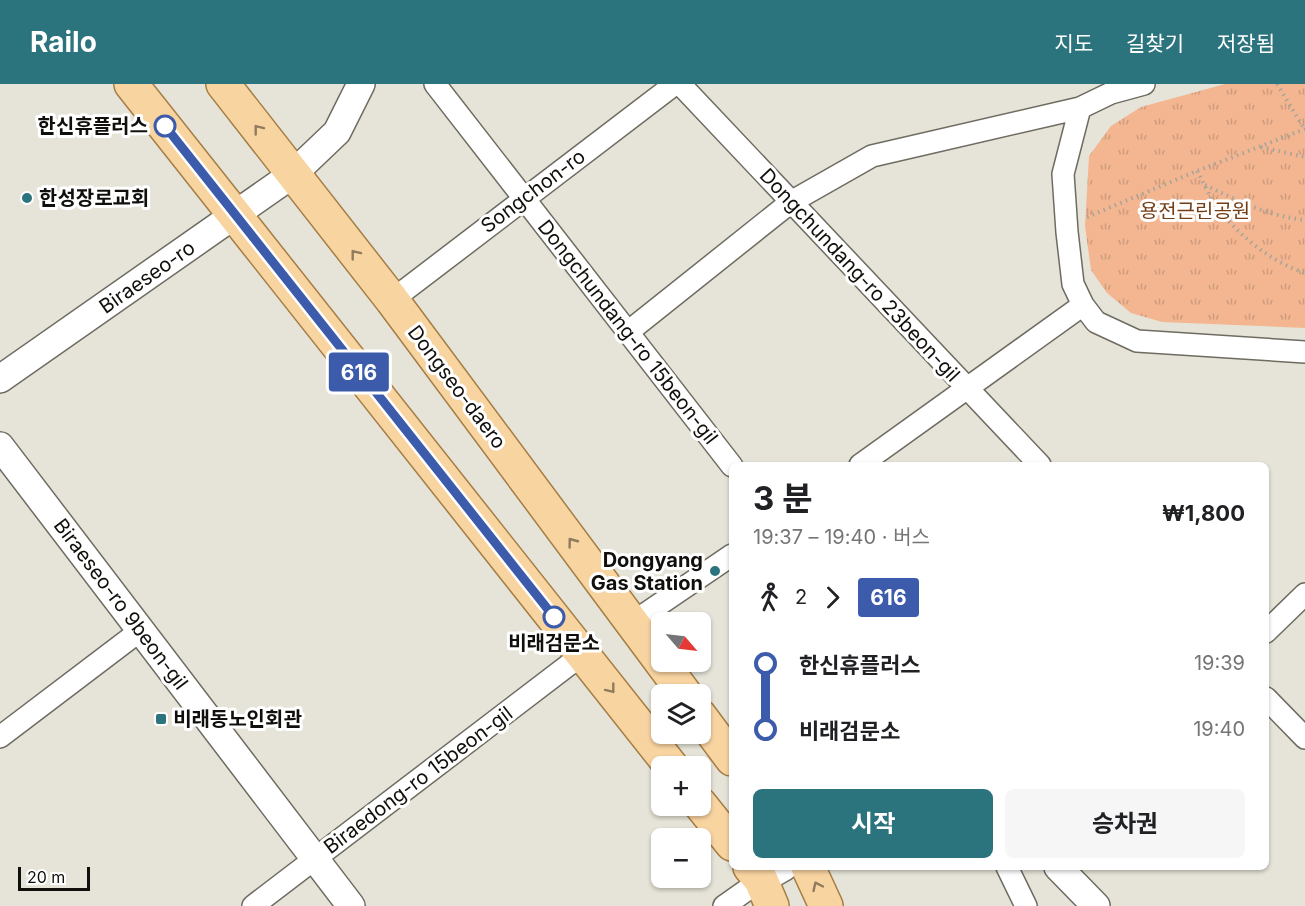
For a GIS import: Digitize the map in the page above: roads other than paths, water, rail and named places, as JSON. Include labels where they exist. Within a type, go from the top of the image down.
[{"type":"main road","points":[[131,84],[663,756]]},
{"type":"main road","name":"Dongseo-daero","points":[[223,84],[392,300],[678,684]]},
{"type":"main road","points":[[711,731],[729,755]]},
{"type":"main road","points":[[710,816],[729,840]]},
{"type":"main road","points":[[809,870],[826,906]]},
{"type":"street","name":"Biraeseo-ro","points":[[0,380],[293,174],[337,132],[361,84]]},
{"type":"street","name":"Dongchundang-ro 15beon-gil","points":[[435,84],[729,462]]},
{"type":"street","name":"Songchon-ro","points":[[392,300],[675,84]]},
{"type":"street","name":"Dongchundang-ro 23beon-gil","points":[[680,84],[1037,462]]},
{"type":"street","points":[[628,332],[791,202],[872,156],[1080,108],[1111,93],[1144,84]]},
{"type":"street","points":[[1080,108],[1063,174],[1073,284],[1083,305],[1096,322],[1137,341],[1305,352]]},
{"type":"street","points":[[864,462],[1083,305]]},
{"type":"street","name":"Biraeseo-ro 9beon-gil","points":[[0,446],[351,906]]},
{"type":"street","points":[[632,622],[729,557]]},
{"type":"street","points":[[1269,629],[1305,594]]},
{"type":"street","points":[[0,737],[141,630]]},
{"type":"street","name":"Biraedong-ro 15beon-gil","points":[[253,906],[583,654]]},
{"type":"street","points":[[1269,701],[1305,738]]},
{"type":"street","points":[[1008,870],[1026,906]]},
{"type":"street","points":[[1061,870],[1096,906]]},
{"type":"street","points":[[724,906],[767,880]]},
{"type":"place","name":"한신휴플러스","points":[[165,126]]},
{"type":"place","name":"한성장로교회","points":[[27,198]]},
{"type":"place","name":"Dongyang Gas Station","points":[[715,571]]},
{"type":"place","name":"비래검문소","points":[[554,617]]},
{"type":"place","name":"비래동노인회관","points":[[161,719]]},
{"type":"park label","name":"용전근린공원","points":[[1195,211]]}]
